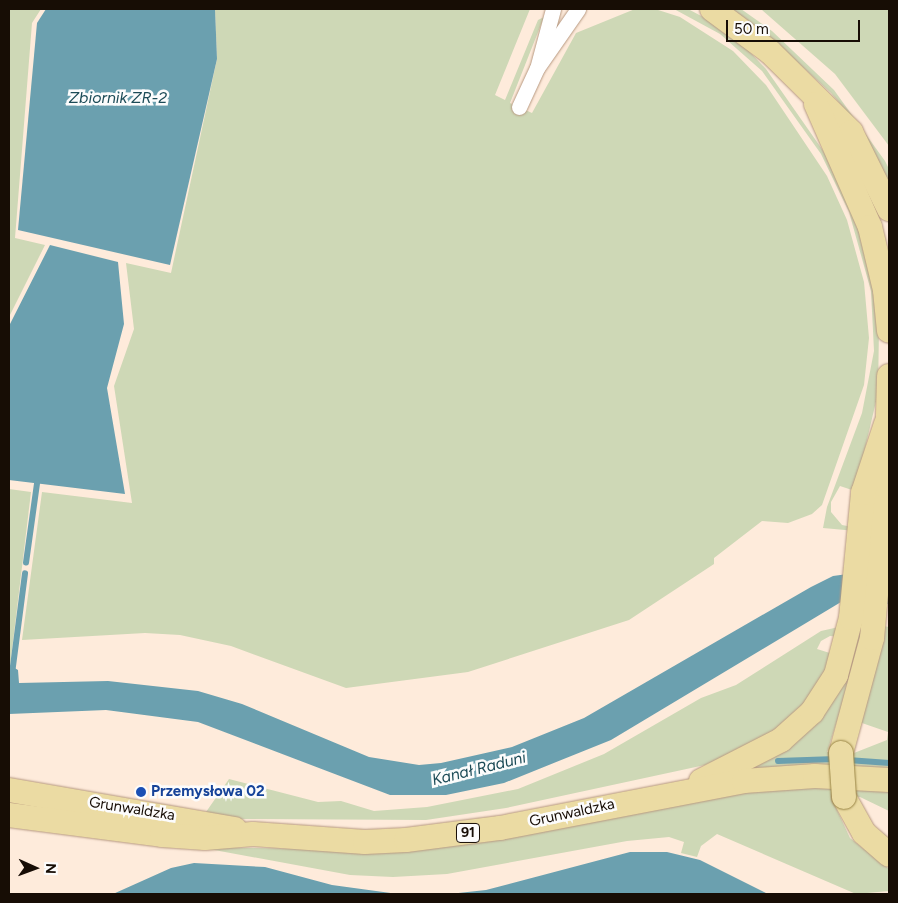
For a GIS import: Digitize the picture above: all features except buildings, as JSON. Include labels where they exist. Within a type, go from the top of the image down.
[{"type":"main road","points":[[712,9],[763,46],[851,132],[889,209]]},
{"type":"main road","points":[[814,97],[870,227],[886,290],[889,331]]},
{"type":"main road","points":[[889,376],[886,424],[886,486],[872,638],[841,753],[844,797],[864,833],[889,855]]},
{"type":"main road","points":[[679,791],[763,750],[797,727],[826,694],[847,637],[863,493],[886,424]]},
{"type":"main road","name":"Grunwaldzka","points":[[9,815],[162,835],[205,838],[254,834],[365,842],[429,838],[679,791],[801,777],[889,780]]},
{"type":"main road","name":"Grunwaldzka","points":[[9,790],[207,821],[254,834]]},
{"type":"street","points":[[537,68],[553,9]]},
{"type":"street","points":[[518,107],[537,68],[578,9]]},
{"type":"green space","points":[[9,9],[41,9],[32,23],[15,238],[45,245],[9,317]]},
{"type":"green space","points":[[215,9],[530,9],[495,95],[505,100],[538,20],[544,17],[510,103],[532,113],[576,33],[635,9],[655,9],[680,17],[733,51],[766,85],[827,176],[847,220],[864,282],[869,338],[864,385],[822,505],[812,514],[788,523],[762,521],[714,558],[714,564],[629,620],[468,672],[346,688],[231,646],[180,635],[145,633],[22,640],[42,492],[132,503],[114,386],[134,329],[126,263],[171,273],[217,59]]},
{"type":"green space","points":[[674,9],[688,9],[705,18],[745,47],[766,69],[824,152],[851,204],[871,269],[879,328],[878,393],[855,491],[840,486],[831,502],[831,512],[842,525],[889,534],[823,528],[827,507],[862,413],[874,351],[871,291],[849,212],[821,154],[762,71],[720,34]]},
{"type":"green space","points":[[732,9],[741,9],[772,31],[834,90],[885,161],[889,169],[889,186],[847,112],[831,93],[769,36]]},
{"type":"green space","points":[[761,9],[889,9],[889,146],[835,74]]},
{"type":"green space","points":[[9,489],[31,492],[9,675]]},
{"type":"green space","points":[[861,622],[889,627],[889,770],[832,766],[743,770],[794,741],[833,698],[850,663],[856,638],[830,636],[821,641],[817,649],[833,654],[829,666],[800,711],[767,737],[705,765],[506,808],[426,820],[232,819],[206,812],[229,779],[318,802],[341,801],[374,811],[427,807],[518,789],[604,754],[701,698],[736,685],[821,631]],"holes":[[[864,638],[881,639],[859,722],[888,732],[887,740],[854,753],[827,752]]]},
{"type":"green space","points":[[783,786],[889,789],[889,811],[860,797],[831,797],[850,838],[889,869],[889,891],[856,894],[717,834],[701,846],[697,857],[681,853],[684,842],[669,837],[627,841],[447,874],[393,877],[350,875],[198,847],[323,849]]},
{"type":"water","name":"Zbiornik ZR-2","points":[[46,9],[215,9],[217,59],[170,265],[18,230],[37,23]]},
{"type":"water","points":[[50,245],[118,262],[124,324],[107,388],[125,494],[9,480],[9,326]]},
{"type":"water","name":"Kanał Raduni","points":[[855,573],[889,576],[889,604],[841,602],[611,740],[504,783],[446,795],[390,795],[198,722],[106,710],[9,714],[9,675],[13,667],[18,670],[19,683],[108,681],[198,691],[242,704],[369,757],[419,765],[441,763],[512,747],[584,718],[811,587],[833,576]]},
{"type":"water","points":[[630,852],[667,852],[700,860],[768,894],[449,894],[486,890]]},
{"type":"water","points":[[194,863],[265,867],[332,885],[398,894],[113,894],[171,868]]},
{"type":"waterway","points":[[26,563],[37,484]]},
{"type":"waterway","points":[[12,674],[25,574]]},
{"type":"waterway","points":[[778,761],[836,759]]},
{"type":"waterway","points":[[848,760],[889,763]]},
{"type":"place","name":"Przemysłowa 02","points":[[141,792]]}]
